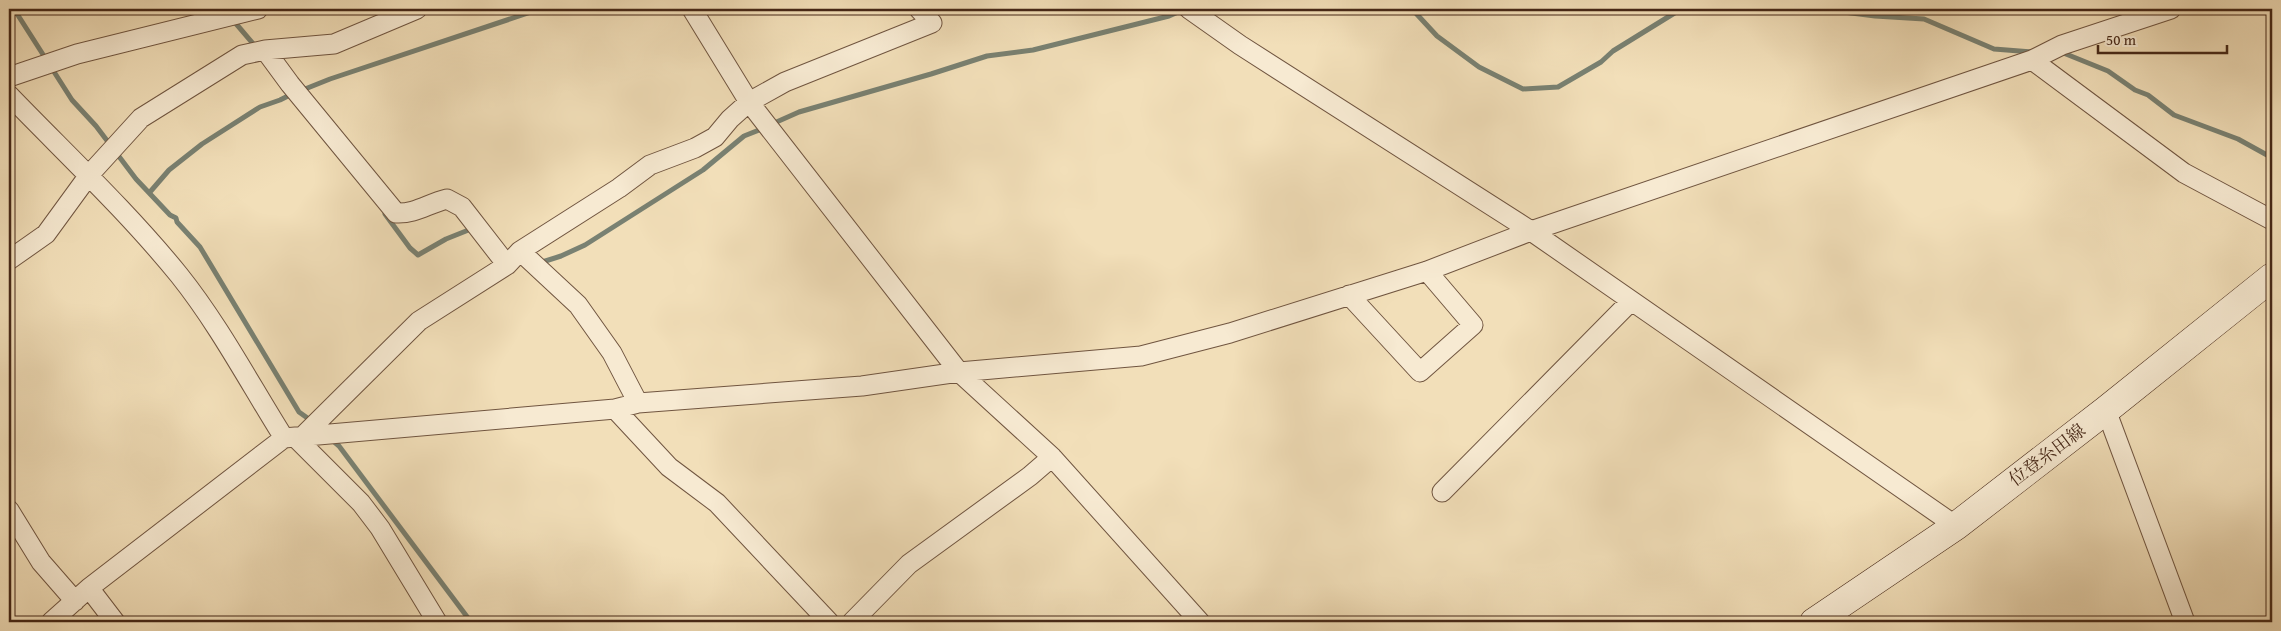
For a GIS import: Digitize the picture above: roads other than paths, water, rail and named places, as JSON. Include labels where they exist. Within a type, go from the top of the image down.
[{"type":"main road","name":"位登糸田線","points":[[1814,622],[1956,526],[2106,410],[2272,277]]},
{"type":"street","points":[[9,77],[77,54],[258,9]]},
{"type":"street","points":[[9,260],[46,234],[89,175],[141,118],[242,55],[265,50],[334,44],[417,9]]},
{"type":"street","points":[[692,9],[749,102],[959,372],[1052,457],[1200,622]]},
{"type":"street","points":[[52,622],[82,594],[294,438],[419,321],[507,265],[520,251],[619,188],[650,165],[695,148],[715,137],[730,119],[749,102],[786,82],[932,23],[919,9]]},
{"type":"street","points":[[1189,9],[1240,44],[1531,231],[1956,526]]},
{"type":"street","points":[[294,438],[615,409],[638,403],[862,386],[959,372],[1141,356],[1230,332],[1427,271],[1531,231],[2032,60],[2062,45],[2170,9]]},
{"type":"street","points":[[265,50],[290,84],[396,213],[410,214],[430,203],[447,199],[462,207],[507,265]]},
{"type":"street","points":[[2032,60],[2184,174],[2272,220]]},
{"type":"street","points":[[9,95],[89,175],[179,275],[294,438],[361,503],[376,522],[437,622]]},
{"type":"street","points":[[520,251],[578,305],[612,353],[638,403]]},
{"type":"street","points":[[1349,296],[1420,372],[1473,325],[1427,271]]},
{"type":"street","points":[[1442,492],[1631,301]]},
{"type":"street","points":[[615,409],[669,467],[718,503],[830,622]]},
{"type":"street","points":[[2106,410],[2185,622]]},
{"type":"street","points":[[852,622],[908,564],[1030,476],[1052,457]]},
{"type":"street","points":[[9,510],[41,562],[114,622]]},
{"type":"waterway","points":[[14,9],[72,100],[96,126],[136,179],[170,215],[176,218],[177,222],[200,247],[299,412],[313,422]]},
{"type":"waterway","points":[[300,91],[330,79],[540,9]]},
{"type":"waterway","points":[[772,124],[799,112],[987,56],[1033,50],[1169,16],[1185,9]]},
{"type":"waterway","points":[[1412,9],[1437,36],[1479,67],[1523,89],[1558,87],[1601,62],[1613,51],[1681,9]]},
{"type":"waterway","points":[[1820,9],[1875,16],[1924,19],[1994,49],[2032,52]]},
{"type":"waterway","points":[[232,19],[256,47]]},
{"type":"waterway","points":[[2061,52],[2108,71],[2135,90],[2148,95],[2174,115],[2238,139],[2267,155]]},
{"type":"waterway","points":[[150,192],[169,170],[202,144],[260,107],[292,94]]},
{"type":"waterway","points":[[539,263],[585,245],[703,170],[744,136],[764,128]]},
{"type":"waterway","points":[[385,214],[410,248],[418,255],[446,239],[471,229],[472,231]]},
{"type":"waterway","points":[[332,440],[339,446],[471,622]]}]
